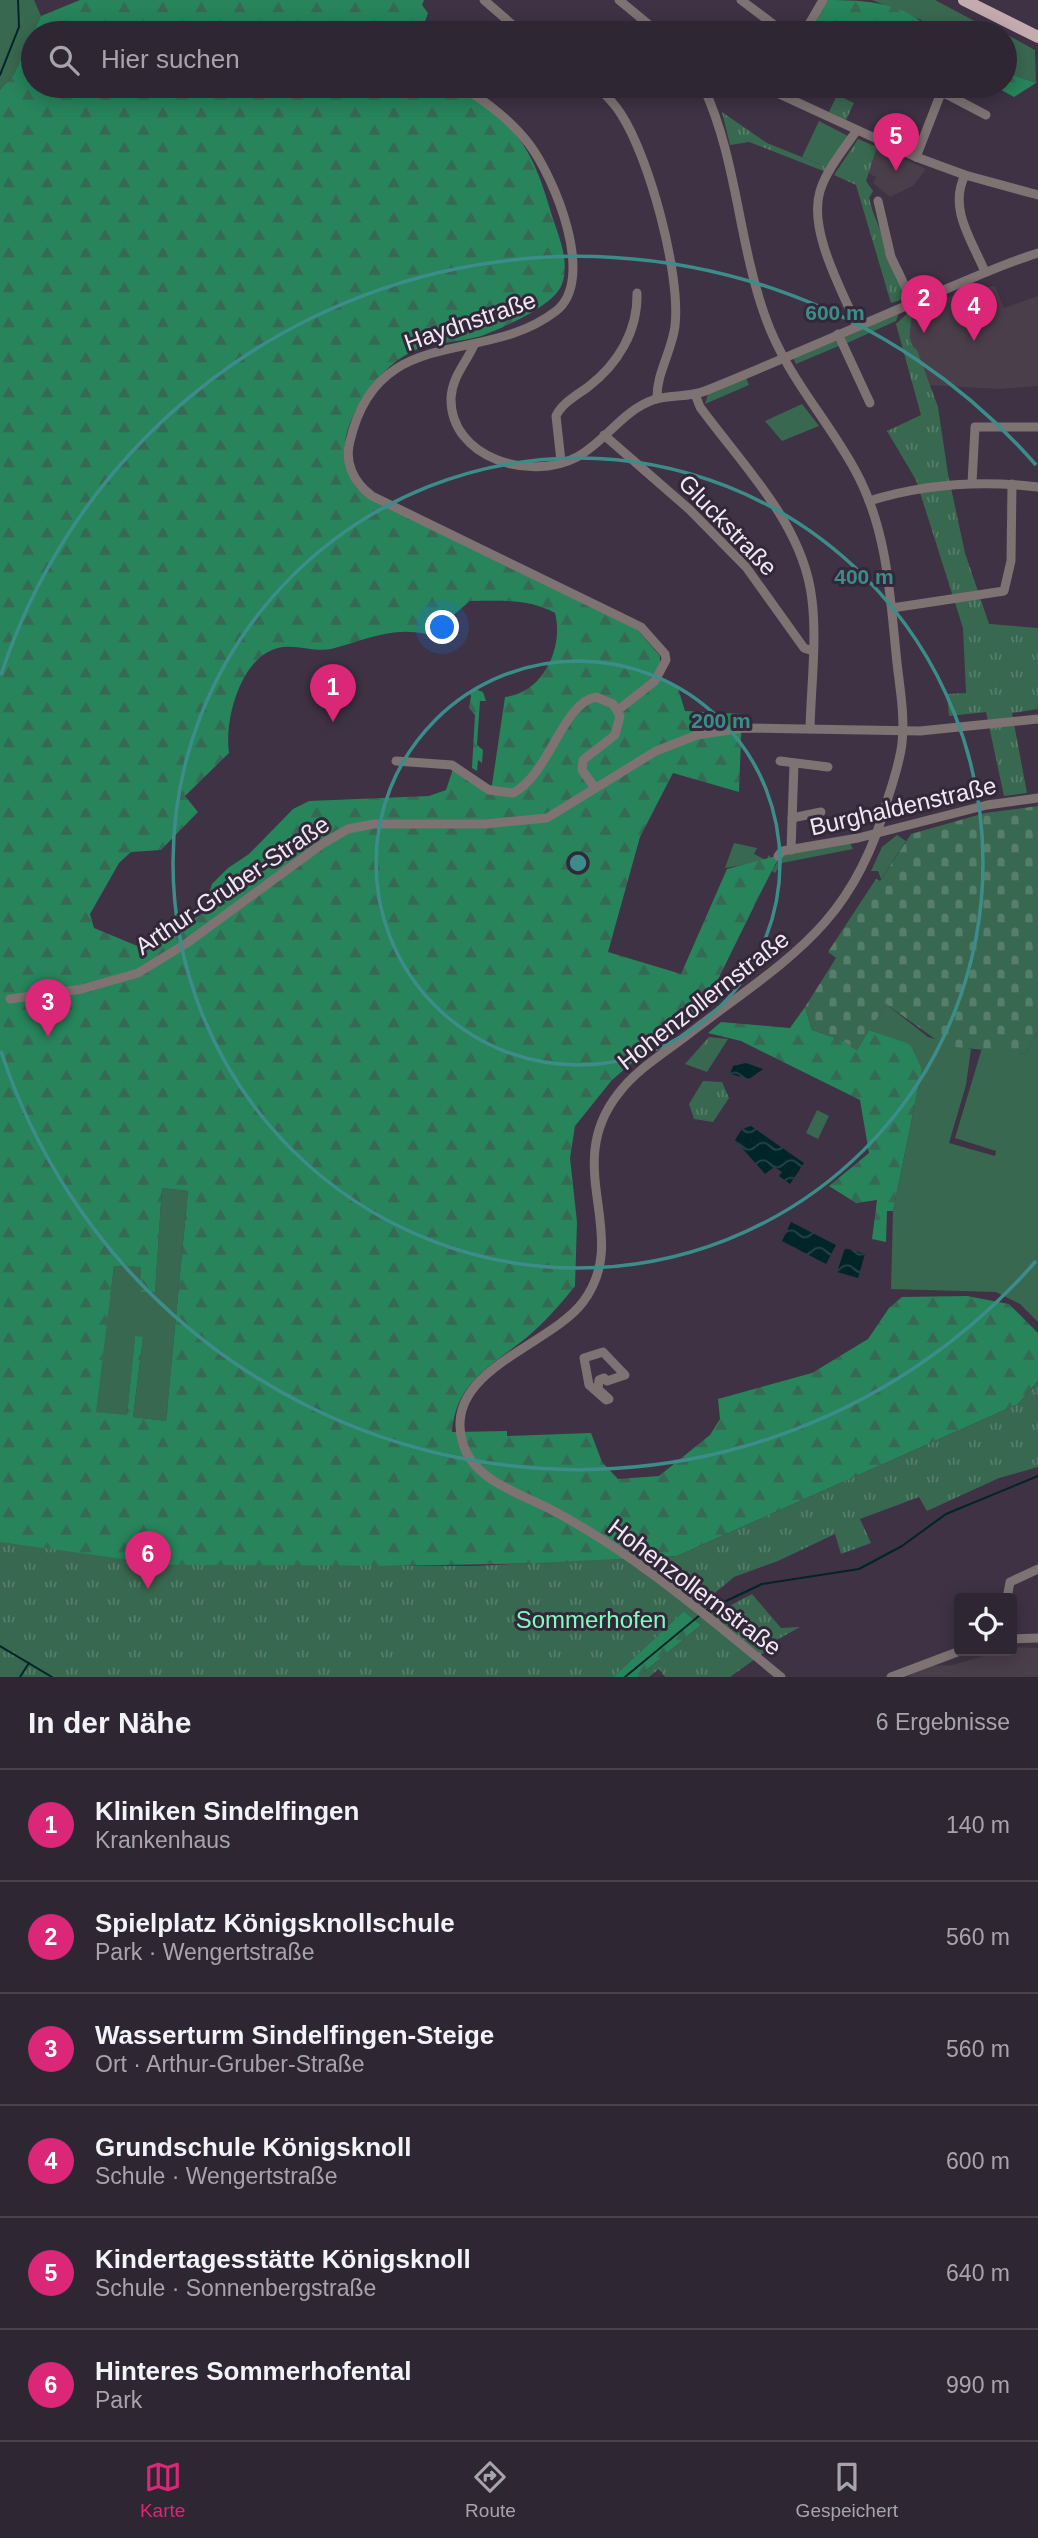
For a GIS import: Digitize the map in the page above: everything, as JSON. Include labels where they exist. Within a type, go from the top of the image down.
[{"type":"main road","points":[[964,0],[1006,21]]},
{"type":"main road","points":[[1017,26],[1038,37]]},
{"type":"street","points":[[484,0],[508,21]]},
{"type":"street","points":[[619,0],[644,21]]},
{"type":"street","points":[[741,0],[769,21]]},
{"type":"street","points":[[811,21],[823,0]]},
{"type":"street","name":"Haydnstraße","points":[[478,98],[514,126],[545,167],[563,216],[574,269],[570,289],[556,311],[518,331],[474,345],[438,349],[411,359],[374,390],[358,416],[347,455],[352,472],[372,496],[641,626],[665,654],[666,660],[655,681],[618,710]]},
{"type":"street","points":[[607,98],[620,112],[633,136],[670,251],[674,279],[675,325],[657,398]]},
{"type":"street","name":"Hohenzollernstraße","points":[[708,98],[720,130],[761,304],[782,358],[854,468],[869,501],[887,566],[902,745],[878,832],[852,889],[822,928],[770,972],[639,1073],[614,1099],[603,1121],[593,1160],[603,1242],[599,1269],[592,1287],[566,1319],[474,1385],[461,1412],[462,1441],[478,1469],[609,1543],[781,1677]]},
{"type":"street","points":[[789,98],[916,157],[965,175],[1038,195]]},
{"type":"street","points":[[916,157],[939,98]]},
{"type":"street","points":[[951,98],[986,115]]},
{"type":"street","points":[[857,130],[825,180],[818,210],[826,252],[858,326]]},
{"type":"street","points":[[965,175],[957,194],[958,211],[985,272]]},
{"type":"street","points":[[878,201],[891,257],[913,303]]},
{"type":"street","points":[[474,345],[452,387],[453,415],[462,436],[478,451],[508,463],[529,465],[561,461],[576,457],[631,412],[657,398],[695,394],[985,272],[1038,254]]},
{"type":"street","points":[[561,461],[556,416],[568,402],[598,379],[622,350],[632,331],[637,293]]},
{"type":"street","points":[[838,334],[870,403]]},
{"type":"street","points":[[695,394],[700,407],[783,519],[796,543],[811,591],[813,651],[810,729]]},
{"type":"street","points":[[972,483],[975,427],[1038,427]]},
{"type":"street","name":"Gluckstraße","points":[[604,435],[713,533],[769,595],[804,648],[813,651]]},
{"type":"street","points":[[869,501],[905,491],[972,483],[1038,487]]},
{"type":"street","points":[[892,608],[1004,591],[1011,561],[1012,484]]},
{"type":"street","points":[[396,761],[452,765],[489,790],[513,793],[536,774],[581,703],[592,697],[602,698],[618,710],[620,723],[615,735],[586,755],[581,765],[584,776],[595,788]]},
{"type":"street","name":"Arthur-Gruber-Straße","points":[[9,999],[82,989],[138,973],[187,943],[322,844],[348,829],[374,824],[446,825],[537,820],[555,815],[656,751],[697,735],[743,728],[902,731],[1038,719]]},
{"type":"street","points":[[780,761],[828,767]]},
{"type":"street","points":[[790,850],[794,764]]},
{"type":"street","name":"Burghaldenstraße","points":[[778,856],[790,850],[987,805],[1038,798]]},
{"type":"street","points":[[792,818],[821,812]]},
{"type":"street","points":[[603,1352],[625,1375],[607,1381],[604,1378],[599,1380],[598,1389],[609,1399],[606,1400],[589,1385],[584,1358],[603,1352]]},
{"type":"street","points":[[1008,1593],[1010,1582],[1038,1569]]},
{"type":"street","points":[[1017,1639],[1038,1638]]},
{"type":"street","points":[[891,1677],[954,1653]]},
{"type":"shaded area","points":[[877,147],[926,169],[913,186],[890,197],[873,183],[876,177],[868,173]]},
{"type":"shaded area","points":[[995,286],[1004,308],[1038,296],[1038,386],[999,389],[928,385],[917,350],[911,345],[909,337],[911,310],[973,289]]},
{"type":"shaded area","points":[[1017,1647],[1038,1648],[1038,1677],[907,1677],[928,1666],[952,1665],[984,1656],[1017,1656]]},
{"type":"green space","points":[[0,0],[34,0],[41,16],[39,21],[21,21],[21,59],[14,74],[0,90]]},
{"type":"green space","points":[[80,0],[424,0],[422,5],[428,13],[425,21],[39,21],[41,16]]},
{"type":"green space","points":[[827,0],[885,5],[919,21],[816,21]]},
{"type":"green space","points":[[872,0],[935,0],[975,21],[922,21]]},
{"type":"green space","points":[[1017,40],[1035,50],[1036,83],[1017,76]]},
{"type":"green space","points":[[21,59],[21,98],[472,98],[490,110],[516,135],[526,149],[542,184],[564,255],[562,284],[550,300],[504,327],[475,338],[420,348],[394,363],[371,387],[350,424],[345,443],[348,471],[357,489],[634,626],[660,656],[660,677],[678,688],[685,711],[742,714],[739,792],[673,773],[640,837],[608,952],[681,974],[727,869],[788,853],[776,863],[701,1014],[660,1039],[612,1080],[575,1126],[570,1158],[577,1222],[575,1286],[539,1326],[477,1377],[460,1400],[452,1432],[507,1431],[507,1436],[591,1433],[602,1462],[618,1479],[659,1476],[710,1435],[720,1419],[718,1399],[812,1373],[868,1339],[889,1308],[902,1297],[967,1296],[1009,1304],[1038,1333],[1038,1381],[1018,1404],[677,1556],[603,1562],[178,1570],[0,1604],[0,90],[14,74]],"holes":[[[470,601],[514,601],[555,613],[556,640],[548,667],[540,678],[518,694],[505,697],[492,785],[480,788],[453,769],[446,790],[429,796],[309,801],[293,809],[249,854],[228,868],[212,884],[203,913],[147,950],[94,928],[90,914],[119,863],[131,852],[161,850],[198,812],[185,796],[229,753],[228,739],[233,705],[247,674],[257,661],[269,652],[283,647],[325,650],[392,633],[417,632],[430,635]],[[162,1188],[188,1191],[166,1421],[133,1417],[143,1337],[135,1336],[127,1415],[96,1412],[114,1266],[141,1267],[141,1292],[155,1292]]]},
{"type":"green space","points":[[1017,76],[1036,83],[1017,95]]},
{"type":"green space","points":[[836,98],[854,103],[846,120],[829,112]]},
{"type":"green space","points":[[722,112],[767,143],[829,168],[826,172],[749,142],[730,145]]},
{"type":"green space","points":[[819,121],[848,136],[829,168],[802,157]]},
{"type":"green space","points":[[858,139],[877,147],[866,181],[873,191],[869,198],[907,298],[891,303],[856,185],[834,175]]},
{"type":"green space","points":[[911,310],[911,341],[917,350],[938,407],[948,474],[965,553],[989,624],[1038,628],[1038,709],[1012,713],[1027,793],[1004,796],[986,712],[949,716],[947,694],[966,693],[963,628],[916,480],[887,431],[921,415],[896,324]]},
{"type":"green space","points":[[899,313],[896,321],[845,344],[844,336]]},
{"type":"green space","points":[[834,340],[841,345],[796,364],[793,358]]},
{"type":"green space","points":[[746,378],[749,385],[705,404],[708,394]]},
{"type":"green space","points":[[802,404],[819,426],[782,441],[765,421]]},
{"type":"green space","points":[[475,689],[483,692],[486,701],[480,701],[477,745],[483,750],[482,763],[478,760],[477,771],[472,768],[475,715],[469,708],[469,692]]},
{"type":"green space","points":[[1038,806],[1038,1032],[1025,1054],[945,1046],[886,1004],[857,1050],[839,1039],[812,1030],[805,1007],[836,958],[828,952],[876,879],[880,881],[911,834],[985,813]]},
{"type":"green space","points":[[897,835],[906,841],[881,879],[878,871],[871,871],[882,847]]},
{"type":"green space","points":[[734,843],[757,848],[754,854],[766,860],[769,855],[772,860],[725,868]]},
{"type":"green space","points":[[850,843],[853,849],[782,863],[775,873],[772,871],[780,858],[788,853]]},
{"type":"green space","points":[[886,1004],[928,1037],[971,1049],[966,1085],[949,1143],[995,1156],[996,1151],[955,1138],[982,1048],[1025,1054],[1038,1032],[1038,1322],[1020,1304],[996,1292],[891,1289],[893,1211],[922,1069],[909,1044],[869,1030]]},
{"type":"green space","points":[[805,1007],[812,1030],[839,1039],[857,1050],[869,1030],[910,1044],[922,1069],[893,1211],[887,1211],[886,1242],[872,1239],[877,1200],[856,1203],[829,1186],[869,1153],[860,1100],[741,1041],[708,1033],[721,1022],[790,1028]]},
{"type":"green space","points":[[709,1037],[728,1039],[707,1072],[685,1064]]},
{"type":"green space","points":[[703,1081],[722,1082],[729,1098],[713,1122],[694,1119],[689,1104]]},
{"type":"green space","points":[[817,1110],[829,1116],[818,1139],[806,1133]]},
{"type":"green space","points":[[162,1188],[188,1191],[166,1421],[133,1417],[143,1337],[135,1337],[127,1416],[95,1412],[114,1266],[142,1267],[155,1292]]},
{"type":"green space","name":"Sommerhofen","points":[[1038,1381],[1038,1467],[999,1478],[927,1511],[919,1497],[860,1519],[871,1543],[841,1554],[835,1534],[778,1561],[734,1577],[704,1602],[718,1612],[752,1594],[781,1628],[800,1627],[766,1646],[768,1650],[730,1677],[665,1677],[659,1669],[649,1677],[638,1677],[701,1625],[684,1611],[613,1677],[0,1677],[0,1542],[167,1565],[474,1566],[677,1556],[1018,1404]]},
{"type":"green space","points":[[684,1611],[701,1625],[638,1677],[613,1677]]},
{"type":"water","points":[[746,1063],[763,1069],[749,1079],[730,1074],[733,1066]]},
{"type":"water","points":[[751,1126],[804,1163],[790,1184],[779,1176],[782,1172],[774,1167],[765,1174],[735,1140],[742,1129]]},
{"type":"water","points":[[791,1222],[836,1245],[826,1264],[782,1241]]},
{"type":"water","points":[[845,1248],[865,1254],[858,1278],[837,1272]]},
{"type":"waterway","points":[[0,75],[19,27],[18,0]]},
{"type":"waterway","points":[[707,1610],[762,1584],[859,1569],[902,1546],[946,1514],[1038,1476]]},
{"type":"waterway","points":[[625,1677],[700,1615]]},
{"type":"waterway","points":[[0,1646],[52,1677]]},
{"type":"waterway","points":[[20,1677],[29,1663]]},
{"type":"place","name":"Kindertagesstätte Königsknoll","points":[[896,171]]},
{"type":"place","name":"Spielplatz Königsknollschule","points":[[924,333]]},
{"type":"place","name":"Grundschule Königsknoll","points":[[974,341]]},
{"type":"place","name":"Kliniken Sindelfingen","points":[[333,722]]},
{"type":"place","name":"Wasserturm Sindelfingen-Steige","points":[[48,1037]]},
{"type":"place","name":"Hinteres Sommerhofental","points":[[148,1589]]}]
